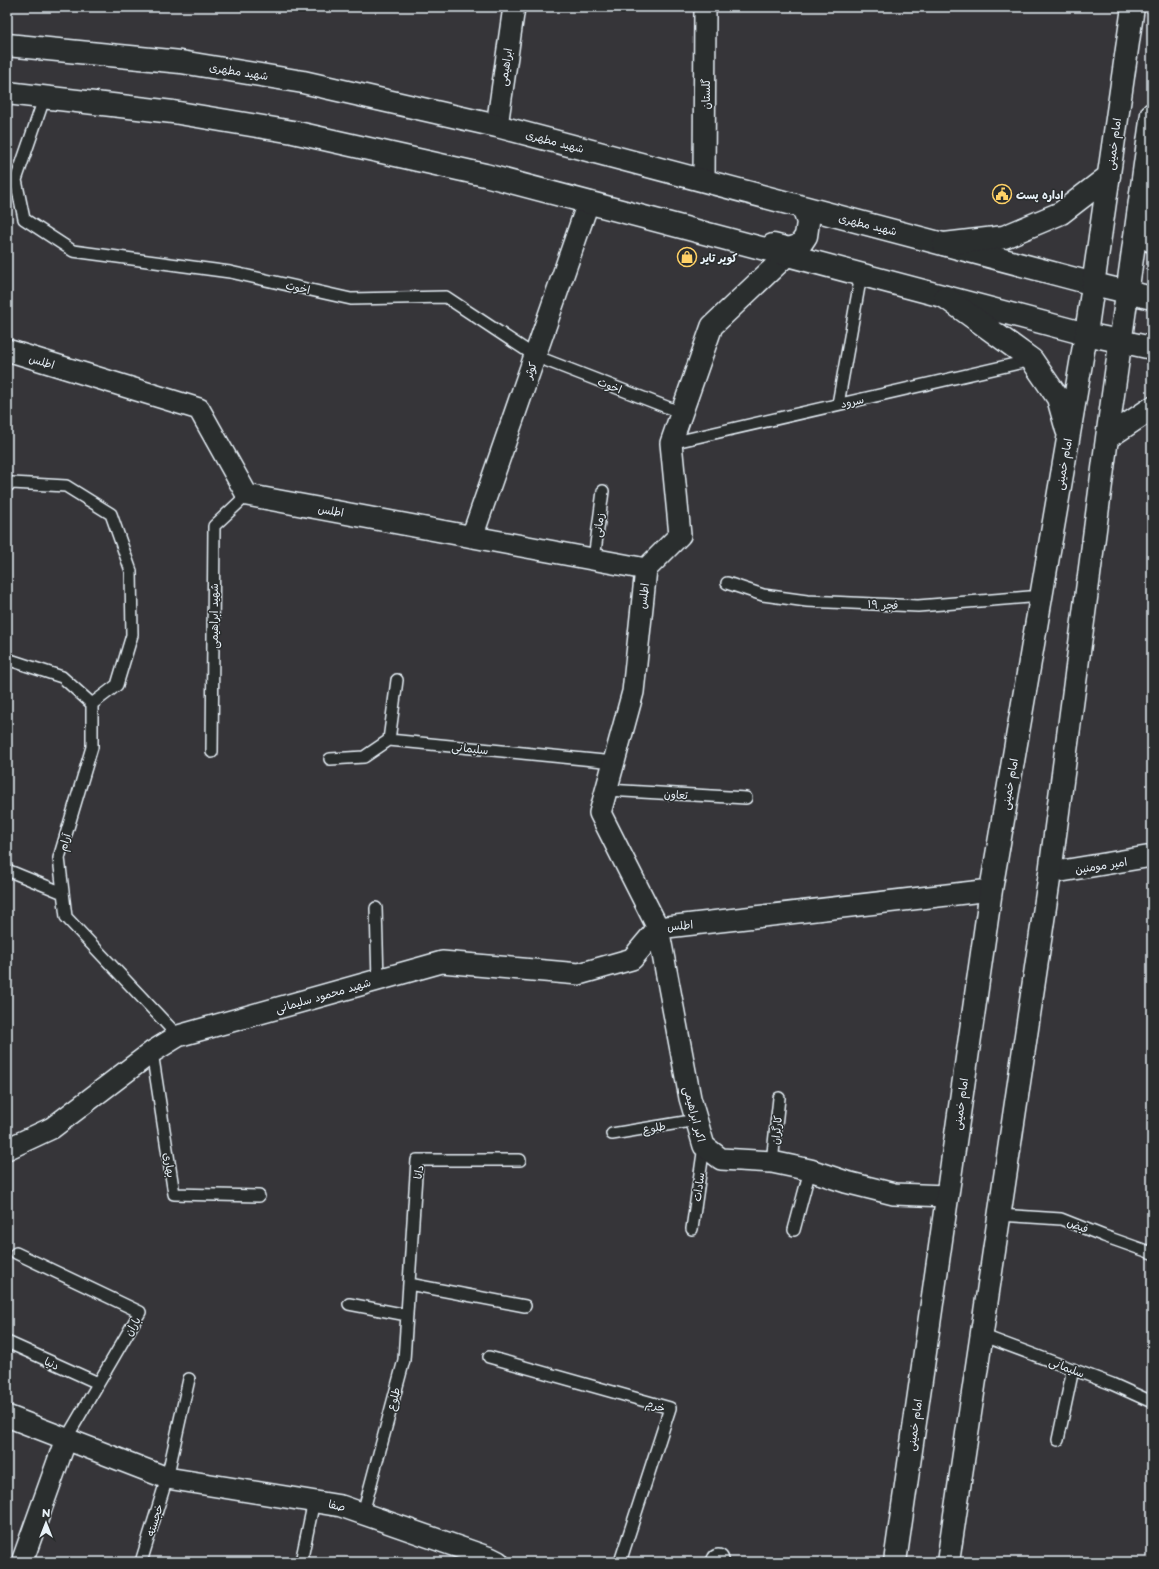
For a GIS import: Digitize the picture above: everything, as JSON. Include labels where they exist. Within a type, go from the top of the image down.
[{"type":"main road","name":"امام خمینی","points":[[895,1562],[991,890],[1086,334],[1133,7]]},
{"type":"main road","name":"شهید مطهری","points":[[7,45],[181,62],[303,82],[497,126],[704,180],[803,208],[1127,293],[1152,298]]},
{"type":"main road","points":[[7,93],[173,112],[293,132],[486,175],[1086,334],[1152,348]]},
{"type":"main road","points":[[948,1562],[1050,873],[1120,342],[1141,192],[1148,164],[1152,114]]},
{"type":"main road","points":[[944,244],[1004,236],[1061,214],[1109,176]]},
{"type":"main road","points":[[1141,192],[1152,241]]},
{"type":"main road","points":[[666,223],[789,249],[800,245],[806,236],[808,222],[803,208]]},
{"type":"main road","points":[[945,297],[1032,360],[1058,398],[1068,435]]},
{"type":"main road","points":[[1107,438],[1152,408]]},
{"type":"street","name":"ابراهیمی","points":[[497,126],[514,7]]},
{"type":"street","name":"گلستان","points":[[704,180],[705,7]]},
{"type":"street","name":"کوثر","points":[[472,537],[588,203]]},
{"type":"street","points":[[646,569],[680,535],[671,443],[712,326],[787,255]]},
{"type":"street","name":"اطلس","points":[[7,353],[199,409],[247,495],[646,569],[633,692],[600,813],[658,928],[991,890]]},
{"type":"street","name":"امیر مومنین","points":[[1050,873],[1152,856]]},
{"type":"street","name":"شهید محمود سلیمانی","points":[[7,1149],[52,1128],[152,1052],[178,1036],[442,962],[579,974],[632,959],[658,928]]},
{"type":"street","name":"اکبر ابراهیمی","points":[[658,928],[690,1098],[704,1146],[721,1159],[772,1162],[810,1170],[846,1182],[894,1194],[947,1196]]},
{"type":"street","name":"صفا","points":[[7,1416],[167,1478],[342,1506],[498,1562]]},
{"type":"street","points":[[22,1562],[66,1440]]},
{"type":"lane","name":"اخوت","points":[[44,98],[16,180],[24,219],[73,251],[230,272],[351,298],[446,297],[535,356],[682,414]]},
{"type":"lane","points":[[838,404],[861,275]]},
{"type":"lane","name":"سرود","points":[[671,443],[1032,360]]},
{"type":"lane","points":[[7,486],[12,483],[66,486],[110,514],[131,571],[132,635],[117,685],[92,704],[62,677],[7,659]]},
{"type":"lane","name":"زمانی","points":[[594,559],[603,491]]},
{"type":"lane","name":"شهید ابراهیمی","points":[[212,752],[214,526],[247,495]]},
{"type":"lane","name":"فجر ۱۹","points":[[727,583],[763,595],[807,601],[918,606],[1041,596]]},
{"type":"lane","points":[[330,759],[364,757],[389,740],[397,680]]},
{"type":"lane","name":"آرام","points":[[92,704],[92,747],[59,858],[66,917],[178,1036]]},
{"type":"lane","name":"سلیمانی","points":[[389,740],[614,762]]},
{"type":"lane","name":"تعاون","points":[[606,790],[746,798]]},
{"type":"lane","points":[[7,870],[63,893]]},
{"type":"lane","points":[[376,908],[378,980]]},
{"type":"lane","name":"بهاری","points":[[152,1052],[174,1194],[259,1196]]},
{"type":"lane","name":"کارگران","points":[[772,1162],[779,1098]]},
{"type":"lane","name":"طلوع","points":[[612,1134],[696,1120]]},
{"type":"lane","name":"سادات","points":[[692,1229],[704,1146]]},
{"type":"lane","name":"دانا","points":[[409,1284],[417,1160],[520,1160]]},
{"type":"lane","points":[[794,1230],[810,1170]]},
{"type":"lane","name":"فیض","points":[[1000,1214],[1061,1219],[1152,1253]]},
{"type":"lane","name":"باران","points":[[16,1253],[140,1312],[66,1440]]},
{"type":"lane","points":[[409,1284],[525,1306]]},
{"type":"lane","name":"طلوع","points":[[363,1513],[404,1360],[409,1284]]},
{"type":"lane","points":[[349,1304],[407,1314]]},
{"type":"lane","name":"سلیمانی","points":[[982,1335],[1112,1384],[1152,1402]]},
{"type":"lane","name":"دنیا","points":[[7,1342],[98,1383]]},
{"type":"lane","name":"خرم","points":[[489,1357],[670,1408],[620,1562]]},
{"type":"lane","points":[[1058,1440],[1073,1369]]},
{"type":"lane","points":[[167,1478],[189,1379]]},
{"type":"lane","name":"خجسته","points":[[141,1562],[167,1478]]},
{"type":"lane","points":[[301,1562],[314,1501]]},
{"type":"place","name":"اداره پست","points":[[1002,194]]},
{"type":"place","name":"کویر تایر","points":[[687,257]]}]
